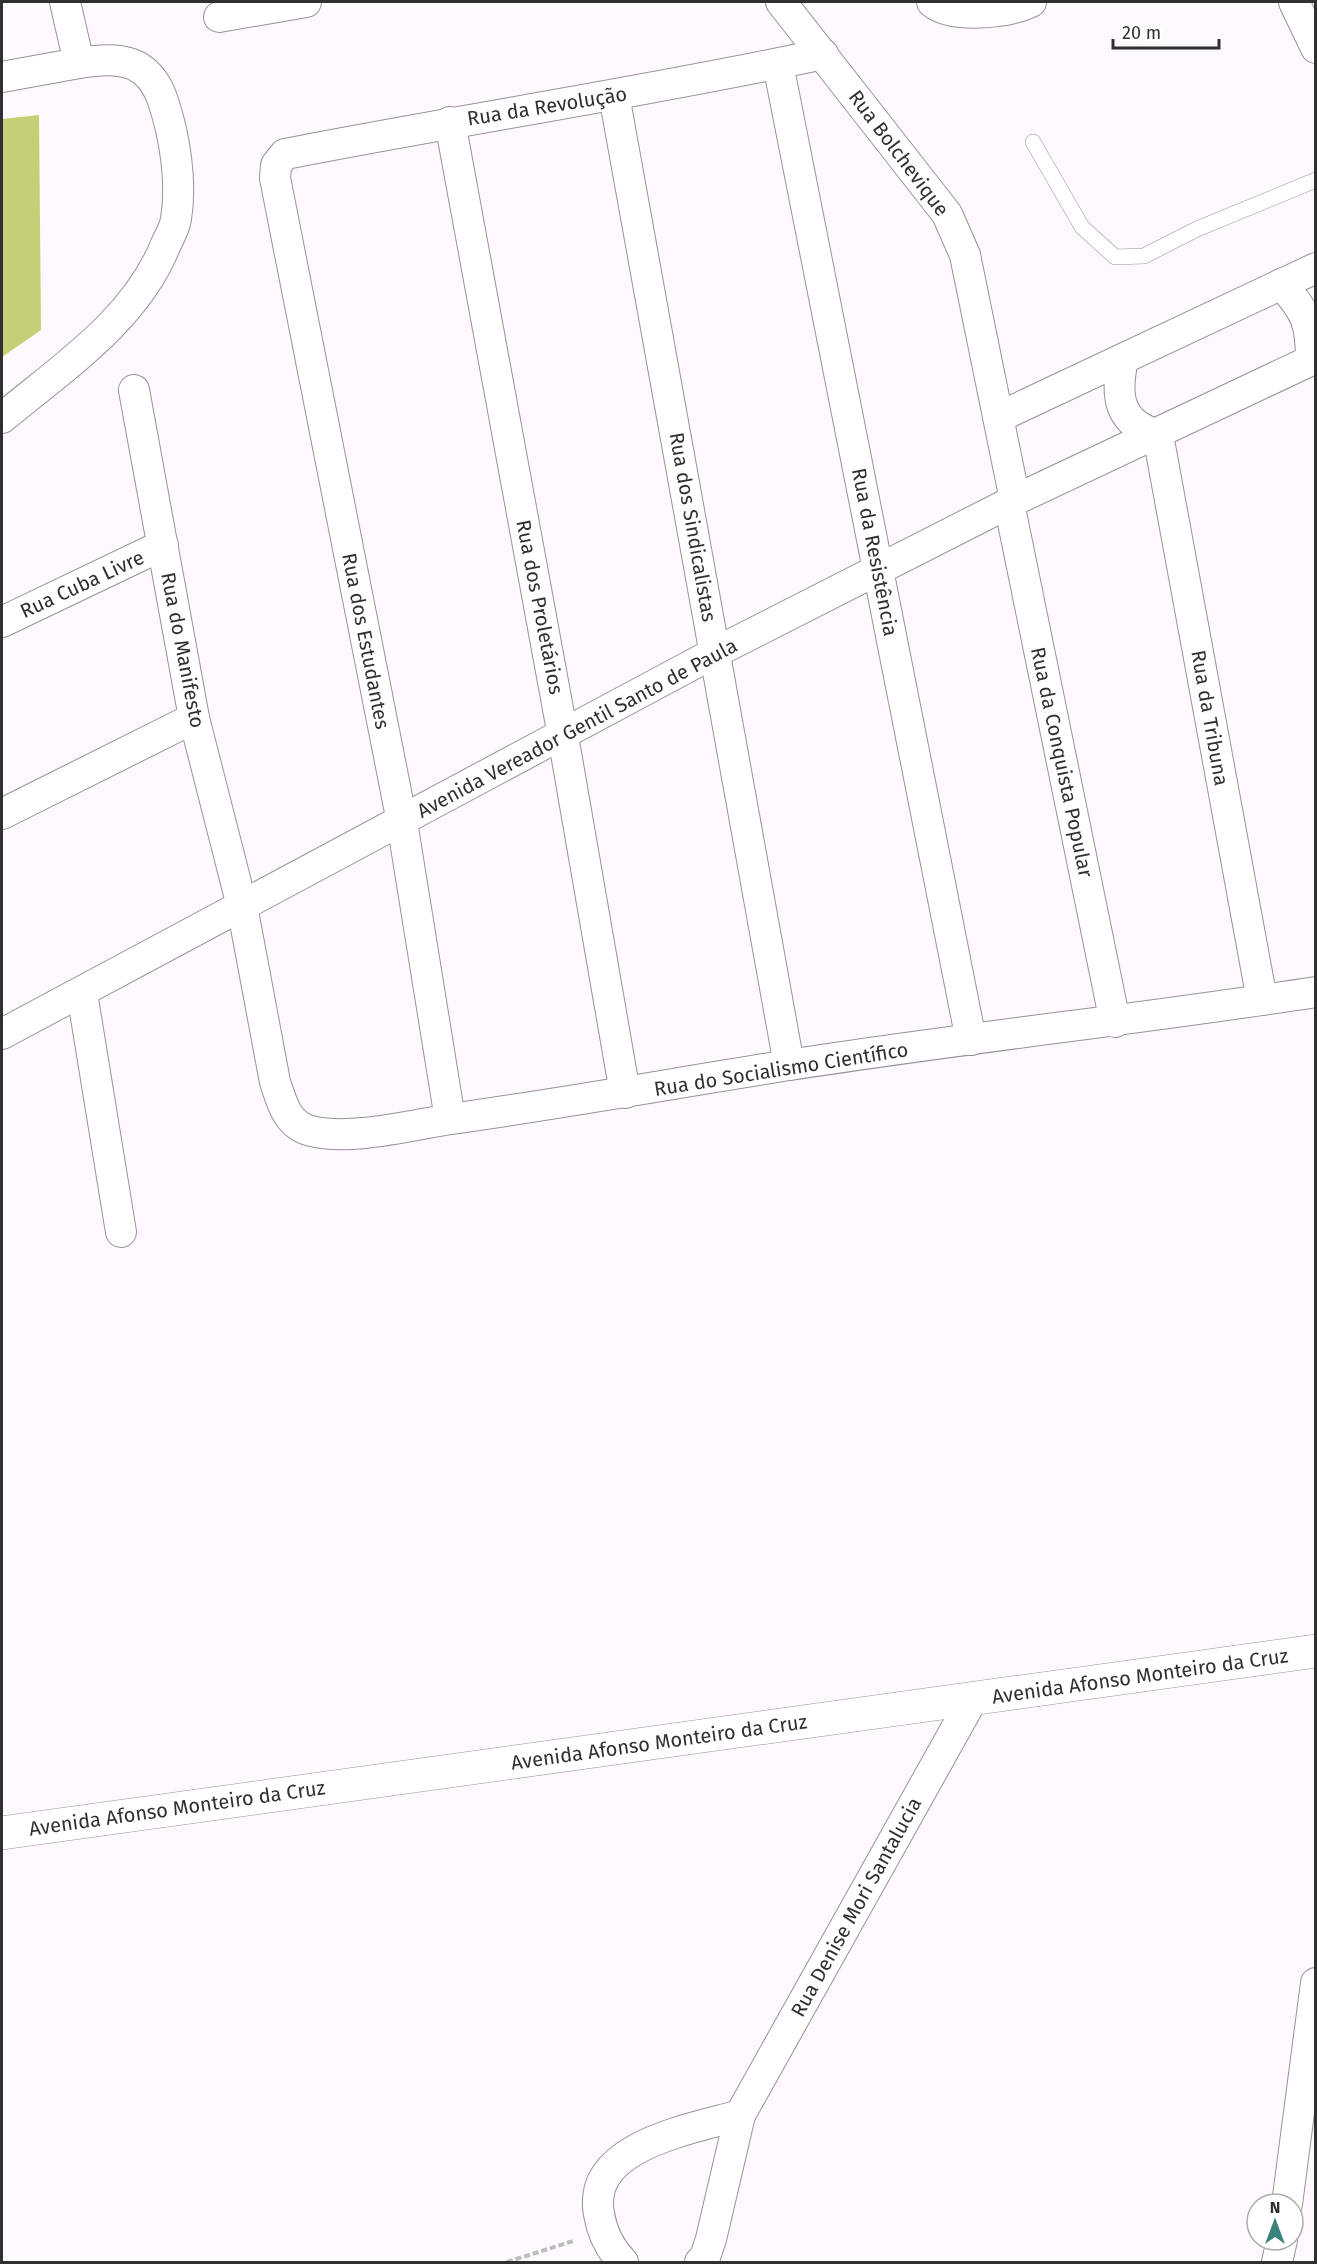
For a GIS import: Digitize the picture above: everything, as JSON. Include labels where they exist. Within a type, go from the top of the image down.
[{"type":"street","points":[[65,2],[79,63]]},
{"type":"street","points":[[219,16],[306,2]]},
{"type":"street","name":"Rua Bolchevique","points":[[781,2],[947,214],[965,255],[999,417],[1012,501]]},
{"type":"street","points":[[932,2],[940,8],[981,12],[1021,6],[1031,2]]},
{"type":"street","points":[[1294,2],[1316,48]]},
{"type":"street","name":"Rua da Revolução","points":[[276,165],[285,154],[450,122],[614,95],[823,54]]},
{"type":"street","points":[[2,77],[107,58],[133,64],[157,82],[167,111],[179,183],[176,221],[161,259],[116,323],[2,418]]},
{"type":"street","name":"Rua da Resistência","points":[[778,64],[971,1040]]},
{"type":"street","name":"Rua dos Sindicalistas","points":[[614,95],[789,1065]]},
{"type":"street","name":"Rua dos Proletários","points":[[450,122],[564,736],[625,1094]]},
{"type":"street","name":"Rua dos Estudantes","points":[[276,165],[274,178],[402,822],[450,1119]]},
{"type":"street","points":[[999,417],[1316,268]]},
{"type":"street","name":"Avenida Vereador Gentil Santo de Paula","points":[[2,1034],[564,736],[716,652],[1012,501],[1158,435],[1313,359],[1308,320],[1300,304],[1281,284]]},
{"type":"street","points":[[1123,359],[1118,382],[1122,405],[1131,421],[1140,429],[1158,435]]},
{"type":"street","name":"Rua do Manifesto","points":[[134,390],[194,717],[242,906],[274,1082]]},
{"type":"street","name":"Rua da Tribuna","points":[[1158,435],[1262,1000]]},
{"type":"street","name":"Rua da Conquista Popular","points":[[1012,501],[1115,1022]]},
{"type":"street","name":"Rua Cuba Livre","points":[[2,622],[163,545]]},
{"type":"street","points":[[2,814],[194,717]]},
{"type":"street","name":"Rua do Socialismo Científico","points":[[274,1082],[282,1105],[292,1122],[311,1131],[340,1133],[625,1094],[789,1065],[1115,1022],[1316,992]]},
{"type":"street","points":[[82,993],[121,1232]]},
{"type":"street","name":"Avenida Afonso Monteiro da Cruz","points":[[2,1833],[130,1813],[972,1700],[1130,1675],[1316,1651]]},
{"type":"street","name":"Rua Denise Mori Santalucia","points":[[700,2262],[705,2257],[711,2239],[740,2115],[972,1700]]},
{"type":"street","points":[[1289,2192],[1316,1983]]},
{"type":"street","points":[[623,2262],[602,2231],[597,2205],[603,2181],[621,2158],[647,2142],[740,2115]]},
{"type":"lane","points":[[1033,142],[1082,227],[1115,257],[1144,256],[1197,229],[1316,180]]},
{"type":"path","points":[[507,2262],[602,2231]]},
{"type":"green space","points":[[39,115],[41,330],[2,357],[2,119]]}]
